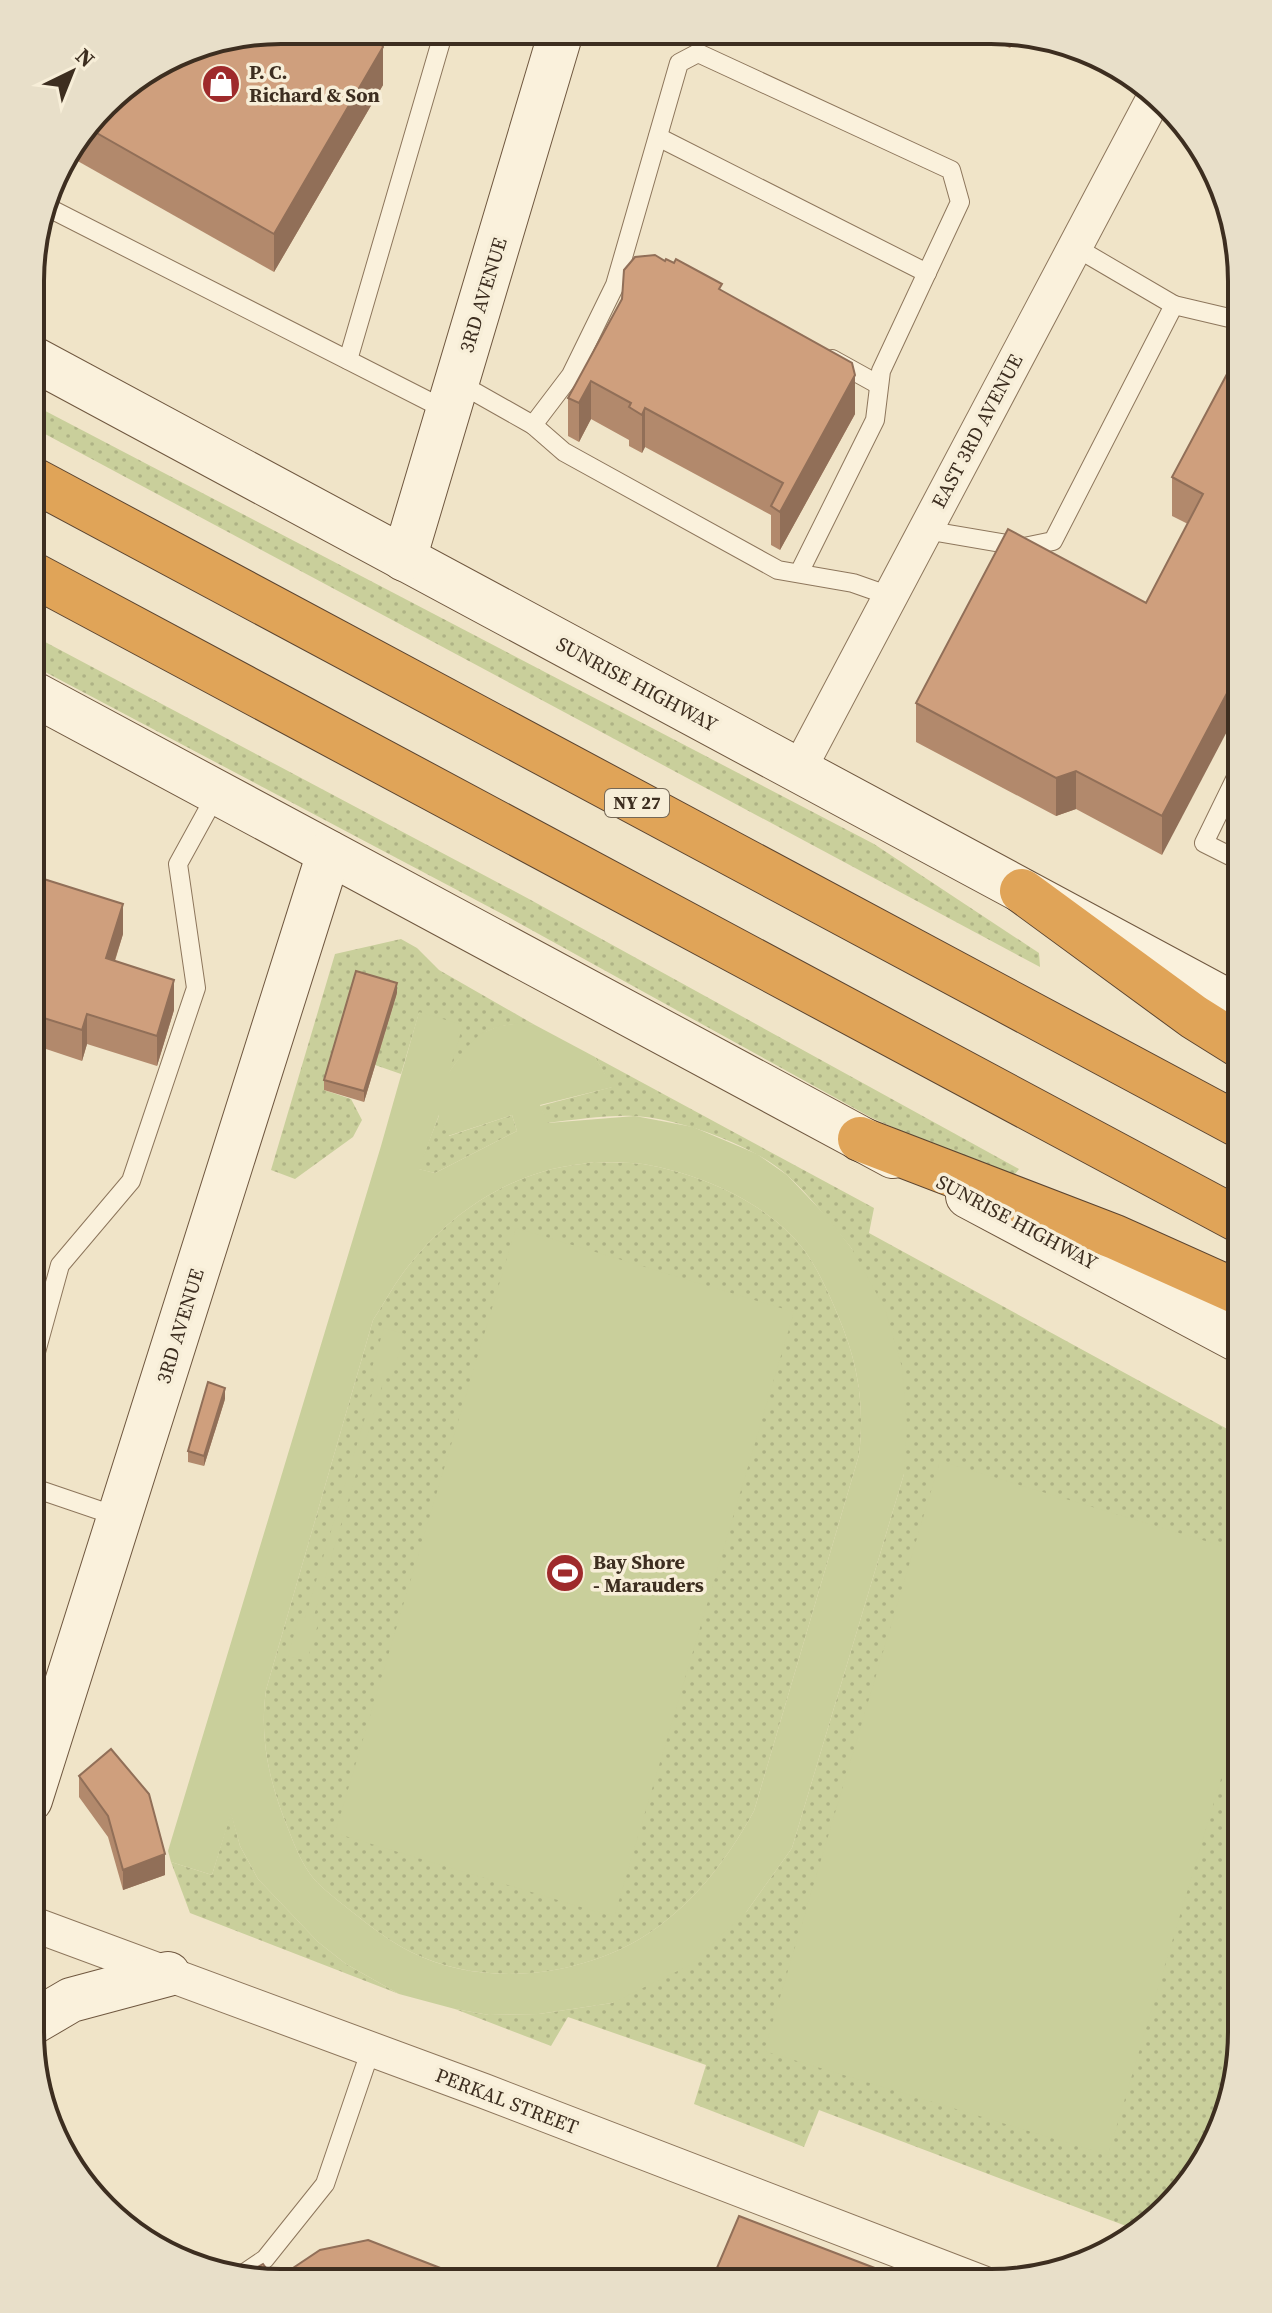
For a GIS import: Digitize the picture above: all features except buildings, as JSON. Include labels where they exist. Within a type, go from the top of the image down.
[{"type":"highway","name":"NY 27","points":[[44,485],[1228,1119]]},
{"type":"highway","points":[[44,580],[1227,1214]]},
{"type":"highway","points":[[1022,891],[1194,1017],[1228,1038]]},
{"type":"highway","points":[[860,1139],[1115,1237],[1227,1287]]},
{"type":"main road","name":"3RD AVENUE","points":[[404,559],[557,45]]},
{"type":"main road","name":"SUNRISE HIGHWAY","points":[[44,364],[1228,1001]]},
{"type":"main road","name":"SUNRISE HIGHWAY","points":[[44,699],[1227,1334]]},
{"type":"main road","name":"3RD AVENUE","points":[[44,1756],[329,853]]},
{"type":"main road","points":[[44,2016],[71,2000],[168,1974]]},
{"type":"street","name":"EAST 3RD AVENUE","points":[[798,771],[1150,106]]},
{"type":"street","name":"PERKAL STREET","points":[[44,1928],[371,2049],[946,2269]]},
{"type":"lane","points":[[348,360],[440,45]]},
{"type":"lane","points":[[533,425],[571,375],[634,248],[658,137],[679,63],[698,53],[951,170],[960,202],[881,371],[875,420],[799,573]]},
{"type":"lane","points":[[658,137],[927,273]]},
{"type":"lane","points":[[55,211],[348,360],[533,425],[564,452],[778,570],[853,583],[890,596]]},
{"type":"lane","points":[[1075,247],[1174,305],[1228,318]]},
{"type":"lane","points":[[925,530],[1024,547],[1053,541],[1174,305]]},
{"type":"lane","points":[[813,348],[879,385]]},
{"type":"lane","points":[[44,1323],[60,1265],[131,1181],[196,988],[178,864],[217,793]]},
{"type":"lane","points":[[1228,794],[1204,843],[1228,855]]},
{"type":"lane","points":[[44,1491],[120,1517]]},
{"type":"lane","points":[[253,2267],[265,2259],[325,2184],[371,2049]]},
{"type":"green space","points":[[44,410],[874,844],[1039,953],[1040,967],[44,433]]},
{"type":"green space","points":[[44,641],[529,899],[1019,1169],[1011,1179],[872,1118],[508,917],[44,671]]},
{"type":"green space","points":[[401,939],[417,948],[439,970],[535,1025],[518,1024],[492,1029],[473,1042],[447,1076],[419,1013],[401,1074],[375,1065],[397,993],[324,1090],[351,1099],[362,1120],[353,1137],[295,1179],[271,1170],[335,954]]},
{"type":"green space","points":[[419,1012],[463,1025],[449,1072],[480,1034],[499,1026],[535,1025],[595,1057],[613,1087],[540,1105],[548,1123],[635,1116],[693,1127],[757,1154],[787,1175],[830,1220],[852,1249],[885,1309],[902,1367],[907,1426],[904,1474],[792,1848],[747,1911],[690,1965],[612,2003],[539,2014],[489,2015],[399,1994],[346,1964],[318,1942],[258,1879],[240,1846],[231,1814],[212,1875],[171,1862],[168,1851]],"holes":[[[439,1115],[448,1136],[512,1115],[517,1131],[435,1173],[419,1169]],[[594,1162],[643,1164],[683,1173],[722,1188],[758,1208],[790,1234],[824,1284],[851,1352],[860,1402],[859,1455],[754,1811],[718,1866],[674,1914],[638,1940],[612,1953],[555,1970],[496,1974],[466,1970],[438,1963],[395,1943],[332,1896],[310,1874],[282,1814],[272,1779],[265,1744],[266,1690],[373,1320],[391,1291],[432,1239],[484,1198],[545,1171]]]},
{"type":"green space","points":[[595,1057],[874,1208],[869,1233],[1227,1429],[1227,2048],[1215,2108],[1196,2151],[1159,2200],[1127,2226],[819,2110],[804,2147],[694,2104],[706,2065],[568,2017],[551,2046],[455,2009],[489,2015],[539,2014],[612,2003],[747,1911],[792,1848],[904,1474],[852,1249],[787,1175],[755,1153],[714,1135],[651,1118],[601,1117],[547,1123],[540,1106],[612,1087]]},
{"type":"green space","points":[[440,1113],[449,1136],[512,1115],[517,1131],[435,1173],[418,1169]]},
{"type":"green space","points":[[594,1162],[643,1164],[683,1173],[722,1188],[758,1208],[790,1234],[824,1284],[851,1352],[860,1402],[859,1455],[754,1811],[718,1866],[674,1914],[638,1940],[612,1953],[556,1970],[496,1974],[467,1970],[438,1963],[395,1943],[332,1896],[310,1874],[282,1814],[272,1779],[265,1744],[266,1690],[373,1320],[391,1291],[432,1239],[484,1198],[545,1171]]},
{"type":"green space","name":"Bay Shore - Marauders","points":[[516,1228],[794,1312],[614,1917],[335,1833]]},
{"type":"green space","points":[[384,1328],[405,1334],[392,1377],[385,1376],[313,1619],[319,1621],[307,1661],[288,1656],[299,1617],[305,1618],[378,1374],[371,1371]]},
{"type":"green space","points":[[940,1461],[1227,1548],[1227,1758],[1108,2155],[764,2051]]},
{"type":"green space","points":[[231,1812],[240,1846],[258,1879],[318,1942],[346,1964],[399,1994],[190,1913],[171,1862],[212,1875]]},
{"type":"place","name":"P. C. Richard & Son","points":[[221,84]]},
{"type":"place","name":"Bay Shore - Marauders","points":[[565,1573]]}]
